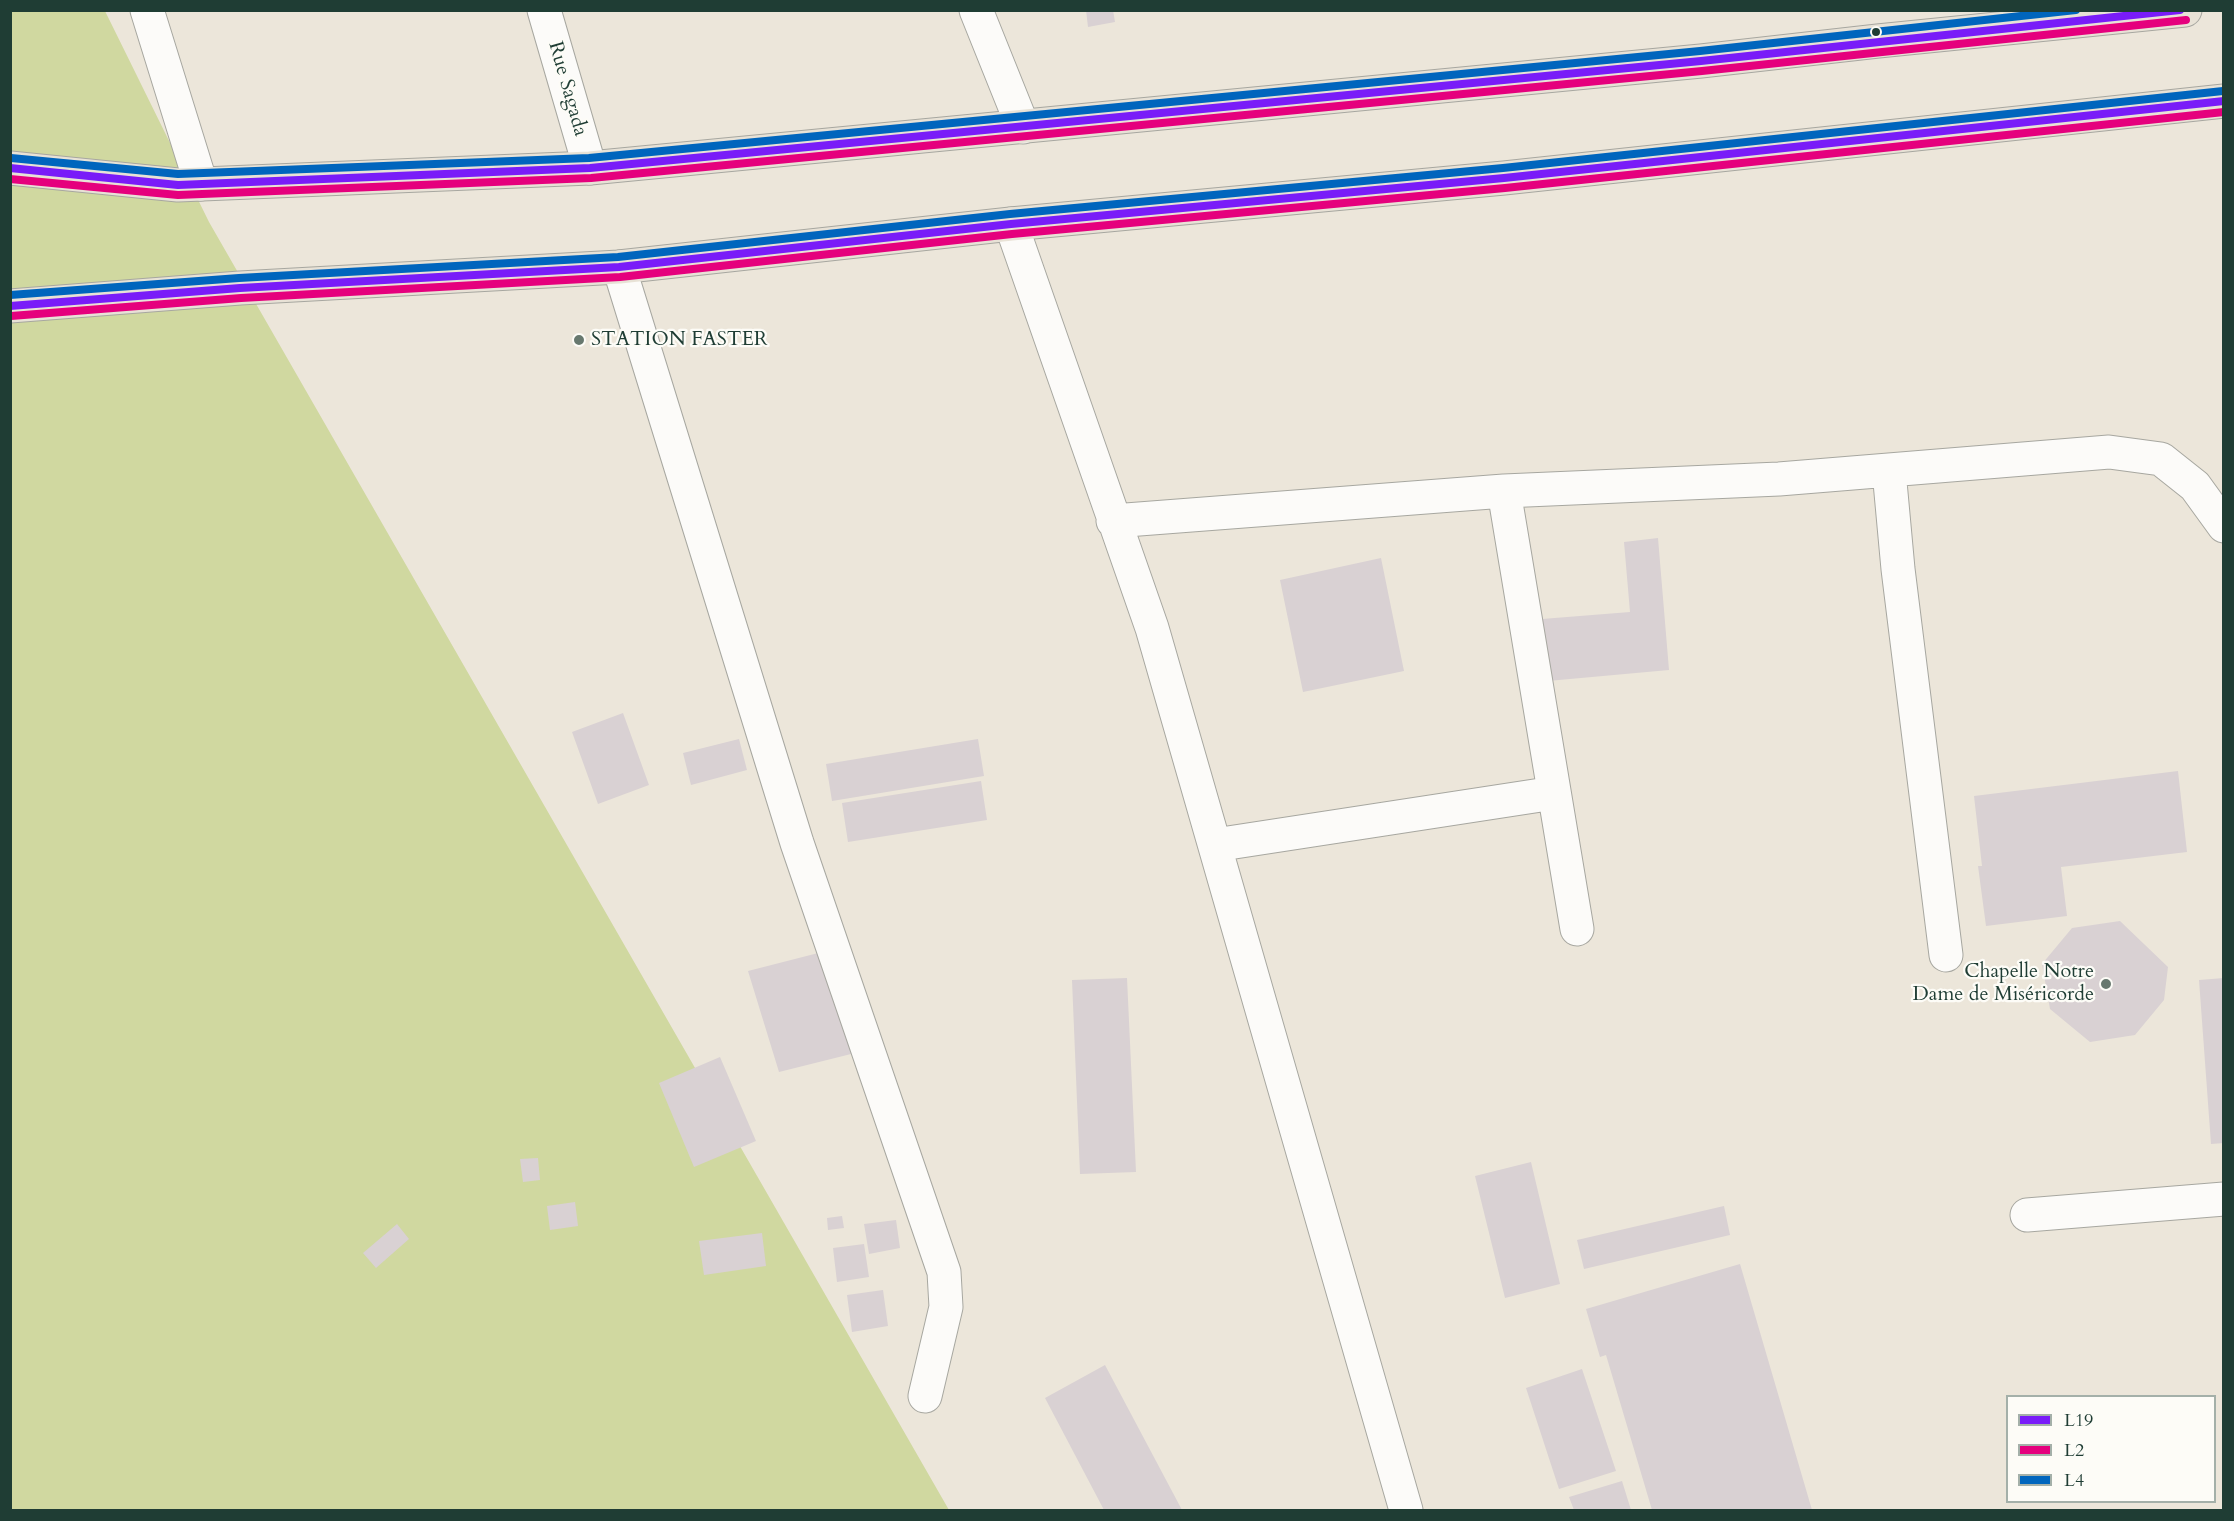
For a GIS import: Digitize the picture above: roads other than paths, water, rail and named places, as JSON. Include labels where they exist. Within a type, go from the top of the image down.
[{"type":"highway","points":[[10,168],[178,185],[590,168],[1701,61],[2126,14],[2186,10]]},
{"type":"highway","points":[[10,306],[240,288],[619,267],[1011,224],[1492,179],[2223,101]]},
{"type":"street","points":[[147,10],[201,184]]},
{"type":"street","name":"Rue Sagada","points":[[544,10],[590,168]]},
{"type":"street","points":[[976,10],[1023,127]]},
{"type":"street","points":[[1011,224],[1152,628],[1406,1510]]},
{"type":"street","points":[[619,267],[797,843],[944,1272],[945,1307],[925,1396]]},
{"type":"street","points":[[1113,521],[1503,491],[1889,471],[2109,452],[2161,459],[2194,486],[2223,526]]},
{"type":"street","points":[[1889,471],[1899,580],[1946,955]]},
{"type":"street","points":[[1503,491],[1577,929]]},
{"type":"street","points":[[1215,845],[1554,793]]},
{"type":"street","points":[[2027,1215],[2223,1199]]},
{"type":"place","name":"STATION FASTER","points":[[579,340]]},
{"type":"place","name":"Chapelle Notre Dame de Miséricorde","points":[[2106,984]]}]
